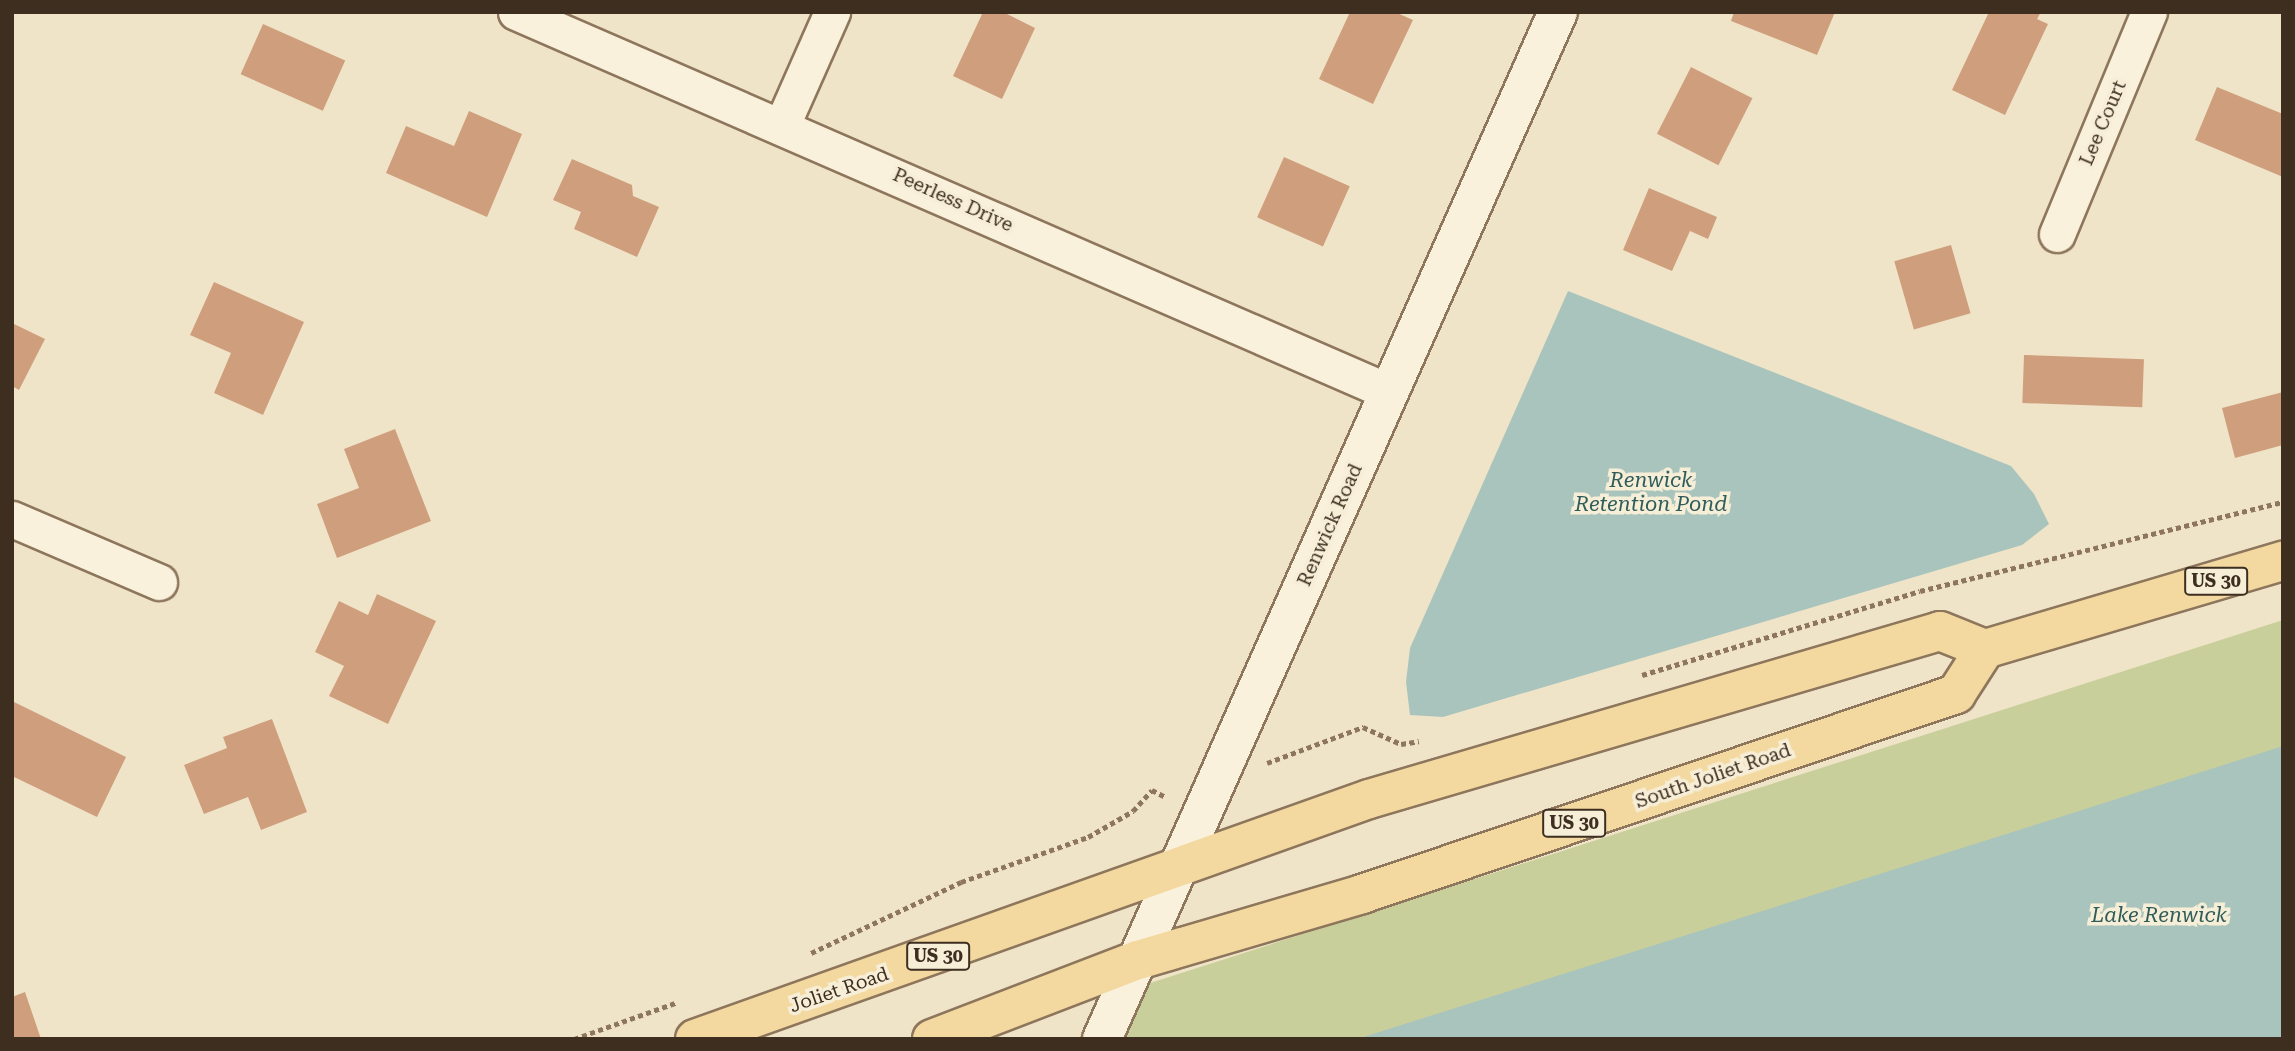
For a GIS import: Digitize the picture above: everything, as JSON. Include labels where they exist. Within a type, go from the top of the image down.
[{"type":"main road","name":"US 30","points":[[1179,867],[1369,799],[1940,631],[1985,649],[2283,561]]},
{"type":"main road","name":"South Joliet Road","points":[[1138,960],[1362,894],[1956,694],[1985,649]]},
{"type":"main road","name":"Joliet Road","points":[[695,1039],[1179,867]]},
{"type":"main road","name":"US 30","points":[[932,1039],[1138,960]]},
{"type":"street","name":"Peerless Drive","points":[[516,12],[782,125],[1389,392]]},
{"type":"street","points":[[782,125],[832,12]]},
{"type":"street","name":"Renwick Road","points":[[1102,1039],[1558,12]]},
{"type":"street","name":"Lee Court","points":[[2057,234],[2149,12]]},
{"type":"street","points":[[12,519],[159,582]]},
{"type":"path","points":[[797,960],[961,882],[1088,837],[1133,811],[1152,790],[1164,797]]},
{"type":"path","points":[[574,1039],[684,1000]]},
{"type":"green space","points":[[2283,620],[2283,1039],[1120,1039],[1144,985]]},
{"type":"water","name":"Renwick Retention Pond","points":[[1568,291],[2011,466],[2034,494],[2049,524],[2022,545],[1443,717],[1410,715],[1406,682],[1410,648]]},
{"type":"water","name":"Lake Renwick","points":[[2283,746],[2283,1039],[1357,1039],[2060,817]]},
{"type":"building","points":[[983,12],[1003,12],[1035,28],[1002,99],[953,76]]},
{"type":"building","points":[[1350,12],[1395,12],[1413,20],[1373,104],[1319,79]]},
{"type":"building","points":[[1734,12],[1835,12],[1817,55],[1731,21]]},
{"type":"building","points":[[1989,12],[2041,12],[2037,19],[2048,24],[2005,115],[1952,90]]},
{"type":"building","points":[[263,24],[345,61],[323,111],[241,74]]},
{"type":"building","points":[[1691,67],[1752,98],[1718,165],[1657,134]]},
{"type":"building","points":[[2217,87],[2283,114],[2283,177],[2195,140]]},
{"type":"building","points":[[469,111],[522,134],[487,217],[386,173],[406,126],[454,146]]},
{"type":"building","points":[[1284,157],[1350,186],[1323,247],[1257,217]]},
{"type":"building","points":[[572,159],[632,185],[633,196],[659,207],[637,257],[574,229],[581,212],[553,200]]},
{"type":"building","points":[[1649,188],[1717,217],[1708,239],[1690,231],[1672,271],[1623,250]]},
{"type":"building","points":[[1951,245],[1971,313],[1914,330],[1894,261]]},
{"type":"building","points":[[214,282],[304,322],[263,415],[214,393],[231,353],[190,335]]},
{"type":"building","points":[[12,323],[45,339],[19,390],[12,386]]},
{"type":"building","points":[[2024,355],[2144,359],[2142,407],[2022,403]]},
{"type":"building","points":[[2283,392],[2283,445],[2235,458],[2222,408]]},
{"type":"building","points":[[395,429],[431,521],[337,558],[317,504],[359,488],[344,449]]},
{"type":"building","points":[[377,594],[436,621],[388,724],[329,696],[344,666],[315,652],[339,601],[368,615]]},
{"type":"building","points":[[12,701],[126,757],[97,817],[12,776]]},
{"type":"building","points":[[272,719],[307,812],[261,830],[248,797],[204,814],[184,765],[227,748],[223,737]]},
{"type":"building","points":[[25,992],[41,1039],[12,1039],[12,997]]}]
